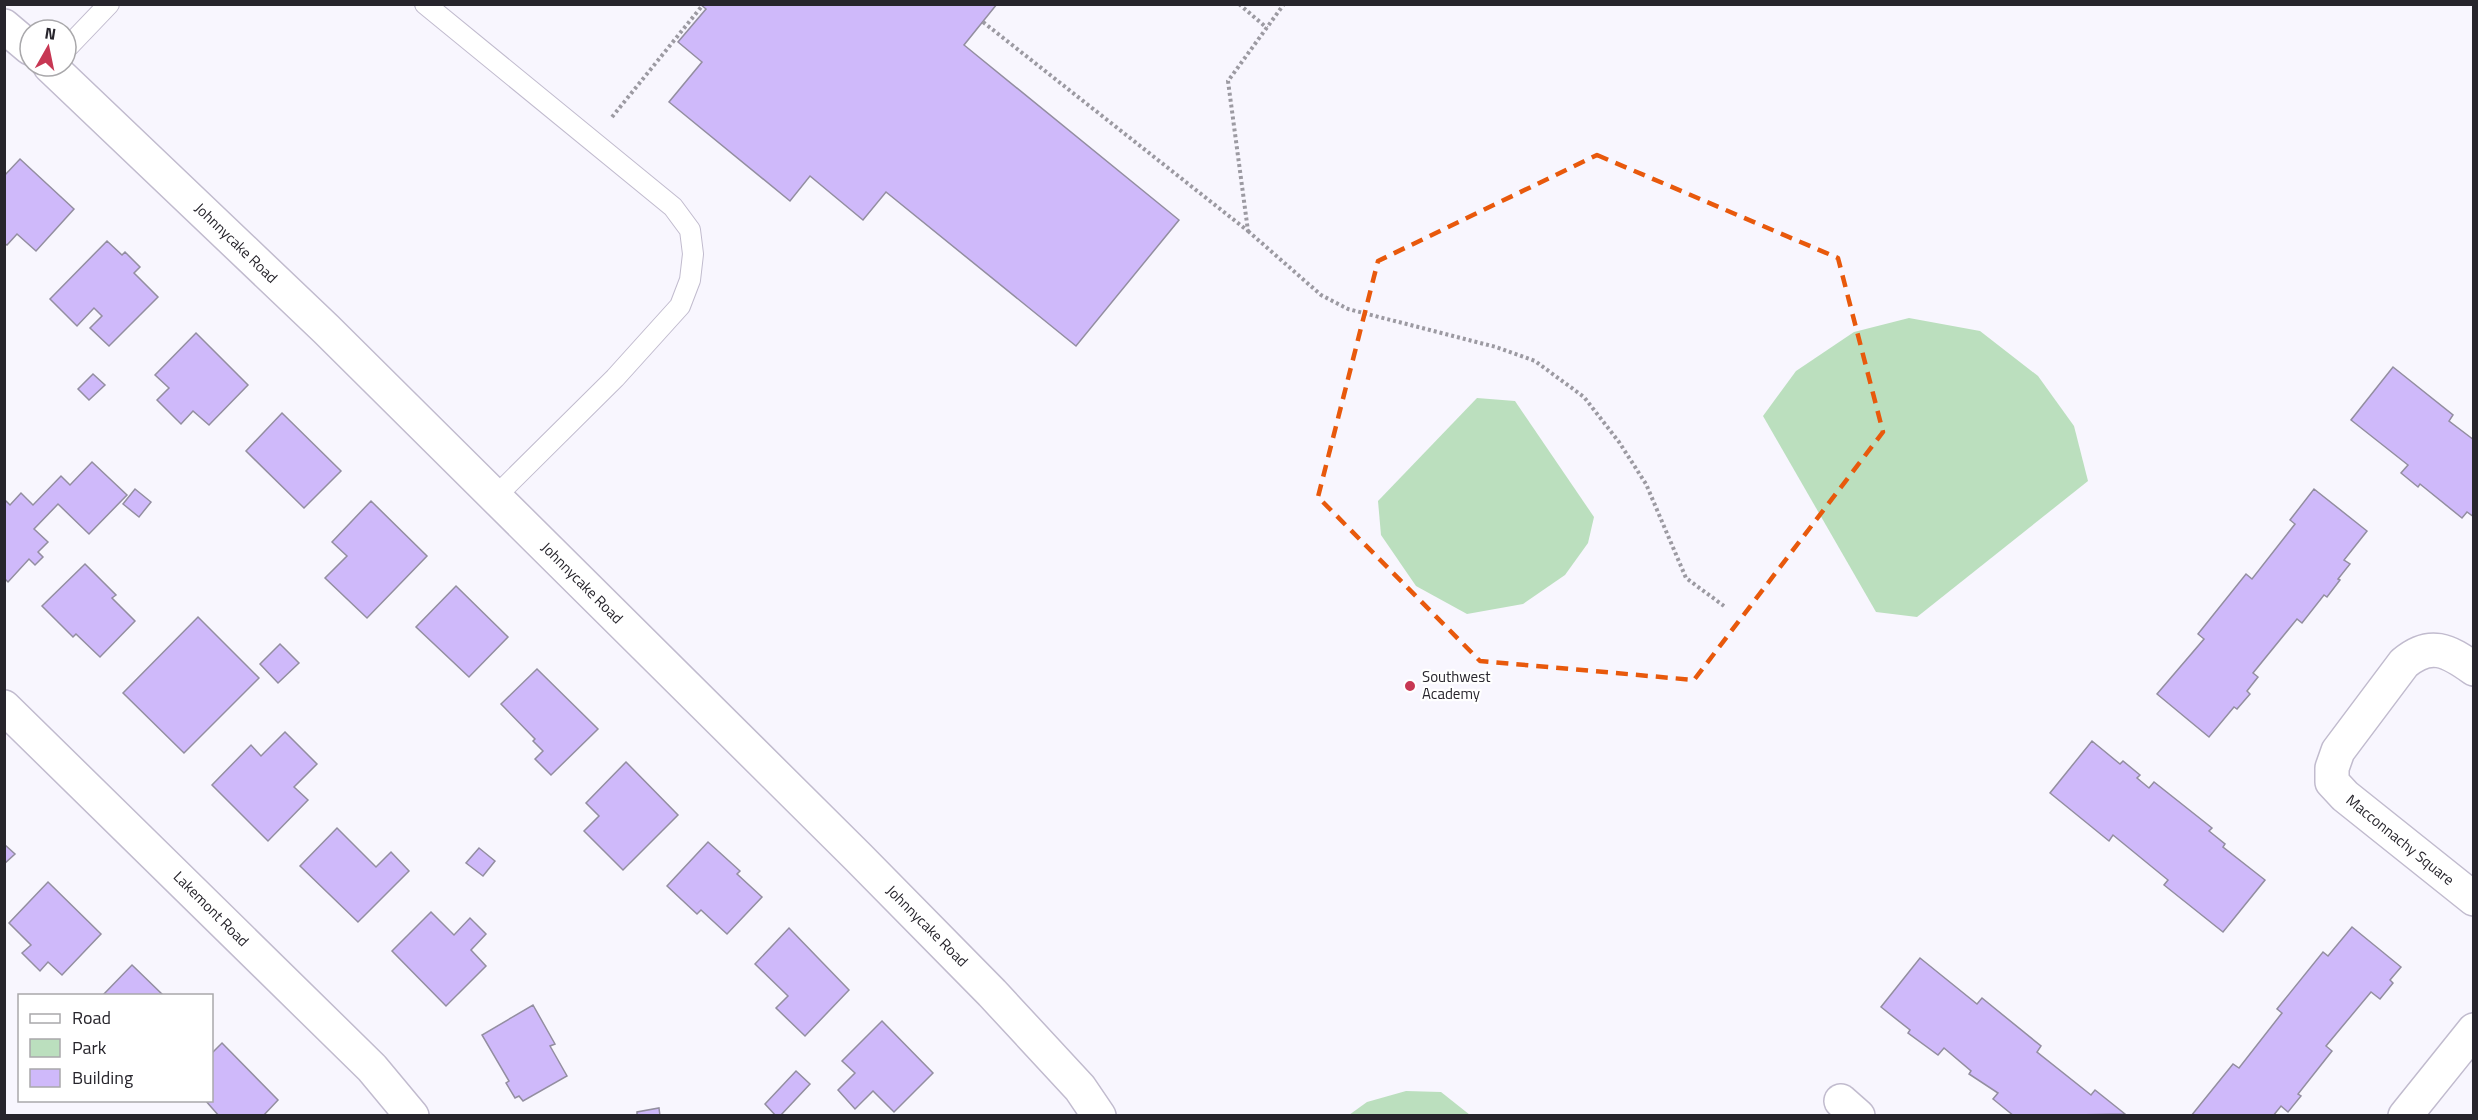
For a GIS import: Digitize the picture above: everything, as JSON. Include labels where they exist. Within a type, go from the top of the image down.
[{"type":"main road","points":[[4,26],[18,38]]},
{"type":"main road","name":"Johnnycake Road","points":[[63,78],[301,305],[992,993],[1080,1088],[1099,1116]]},
{"type":"main road","name":"Macconnachy Square","points":[[2474,669],[2455,655],[2436,649],[2417,652],[2404,663],[2338,751],[2332,768],[2332,782],[2345,796],[2474,899]]},
{"type":"main road","name":"Lakemont Road","points":[[4,707],[372,1068],[412,1116]]},
{"type":"main road","points":[[2405,1116],[2474,1030]]},
{"type":"lane","points":[[78,36],[109,4]]},
{"type":"lane","points":[[425,4],[673,207],[690,230],[693,254],[690,280],[680,306],[615,378],[495,497]]},
{"type":"path","points":[[1239,4],[1267,28]]},
{"type":"path","points":[[1248,231],[1228,81],[1284,4]]},
{"type":"path","points":[[593,141],[702,6]]},
{"type":"path","points":[[983,22],[1248,231],[1321,296],[1339,305],[1399,323],[1496,347],[1534,362],[1584,397],[1646,484],[1686,578],[1724,606]]},
{"type":"highlighted area","points":[[1597,155],[1838,258],[1883,432],[1694,680],[1480,661],[1318,497],[1378,261]]},
{"type":"green space","points":[[1909,318],[1980,331],[2038,376],[2074,426],[2088,481],[1917,617],[1876,612],[1763,416],[1796,371],[1854,332]]},
{"type":"green space","points":[[1477,398],[1515,401],[1594,517],[1588,543],[1565,575],[1523,604],[1467,614],[1416,586],[1381,535],[1378,501]]},
{"type":"green space","points":[[1406,1091],[1441,1092],[1470,1115],[1349,1115],[1367,1102]]},
{"type":"building","points":[[700,4],[997,4],[964,45],[1179,220],[1076,346],[886,192],[863,220],[810,176],[790,201],[669,102],[702,62],[678,42],[706,9]]},
{"type":"building","points":[[20,159],[74,209],[36,251],[17,234],[7,245],[4,243],[4,176]]},
{"type":"building","points":[[107,241],[122,255],[125,252],[140,267],[134,273],[158,297],[109,346],[90,328],[102,316],[94,308],[77,326],[50,299]]},
{"type":"building","points":[[196,333],[248,385],[209,425],[193,411],[181,424],[157,400],[169,388],[155,375]]},
{"type":"building","points":[[2393,367],[2453,415],[2449,421],[2474,440],[2474,517],[2467,512],[2462,518],[2420,484],[2418,487],[2401,473],[2408,465],[2351,420]]},
{"type":"building","points":[[93,374],[105,385],[89,400],[78,389]]},
{"type":"building","points":[[282,413],[341,471],[304,508],[246,451]]},
{"type":"building","points":[[92,462],[127,495],[89,534],[58,504],[34,529],[48,542],[38,552],[43,557],[35,565],[29,559],[8,582],[4,578],[4,499],[10,505],[21,493],[33,505],[61,476],[70,485]]},
{"type":"building","points":[[135,489],[151,502],[139,517],[123,504]]},
{"type":"building","points":[[2314,489],[2367,531],[2344,560],[2350,564],[2327,597],[2324,595],[2302,623],[2297,619],[2253,673],[2258,677],[2247,691],[2250,694],[2237,709],[2234,707],[2209,737],[2157,694],[2204,639],[2198,634],[2246,574],[2252,579],[2295,524],[2290,520]]},
{"type":"building","points":[[371,501],[427,556],[367,618],[325,578],[347,556],[332,542]]},
{"type":"building","points":[[85,564],[116,595],[112,598],[135,621],[100,657],[76,634],[73,637],[42,606]]},
{"type":"building","points":[[456,586],[508,637],[469,677],[416,627]]},
{"type":"building","points":[[198,617],[259,678],[184,753],[123,693]]},
{"type":"building","points":[[280,644],[299,663],[278,683],[260,664]]},
{"type":"building","points":[[537,669],[598,729],[551,775],[535,759],[543,751],[533,741],[535,739],[501,704]]},
{"type":"building","points":[[285,732],[317,764],[294,787],[308,800],[268,841],[212,785],[251,745],[261,756]]},
{"type":"building","points":[[2092,741],[2120,764],[2123,761],[2140,775],[2137,778],[2149,788],[2154,782],[2212,828],[2209,831],[2225,844],[2223,847],[2265,880],[2223,932],[2164,885],[2168,880],[2113,835],[2109,841],[2050,793]]},
{"type":"building","points":[[626,762],[678,815],[623,870],[584,831],[599,816],[586,803]]},
{"type":"building","points":[[337,828],[376,867],[391,852],[409,871],[358,922],[300,866]]},
{"type":"building","points":[[708,842],[740,871],[737,874],[762,897],[727,934],[701,910],[697,914],[667,886]]},
{"type":"building","points":[[4,844],[15,854],[4,864]]},
{"type":"building","points":[[479,848],[495,861],[483,876],[466,863]]},
{"type":"building","points":[[48,882],[101,934],[62,975],[48,962],[40,971],[22,953],[31,945],[9,923]]},
{"type":"building","points":[[431,912],[454,935],[470,918],[486,934],[471,950],[486,966],[446,1006],[392,951]]},
{"type":"building","points":[[2352,927],[2401,967],[2390,980],[2393,983],[2380,999],[2371,992],[2326,1046],[2332,1051],[2298,1094],[2301,1096],[2288,1112],[2281,1106],[2273,1116],[2191,1116],[2233,1064],[2239,1068],[2282,1013],[2277,1009],[2323,952],[2328,956]]},
{"type":"building","points":[[789,928],[849,990],[805,1036],[776,1008],[788,996],[755,964]]},
{"type":"building","points":[[1920,958],[1977,1004],[1982,998],[2041,1046],[2037,1052],[2091,1095],[2095,1090],[2125,1114],[2014,1116],[1993,1099],[1998,1093],[1969,1074],[1971,1071],[1944,1048],[1938,1055],[1908,1033],[1910,1030],[1881,1007]]},
{"type":"building","points":[[132,965],[162,994],[104,994]]},
{"type":"building","points":[[533,1005],[555,1044],[550,1046],[567,1076],[523,1101],[519,1096],[515,1098],[506,1083],[509,1081],[482,1035]]},
{"type":"building","points":[[882,1021],[933,1073],[894,1112],[873,1091],[855,1109],[838,1090],[855,1073],[842,1061]]},
{"type":"building","points":[[222,1043],[278,1100],[263,1116],[219,1116],[207,1102],[213,1102],[213,1052]]},
{"type":"building","points":[[796,1071],[810,1084],[780,1116],[776,1116],[765,1104]]},
{"type":"building","points":[[659,1108],[660,1116],[637,1116],[637,1112]]},
{"type":"place","name":"Southwest Academy","points":[[1410,686]]}]
